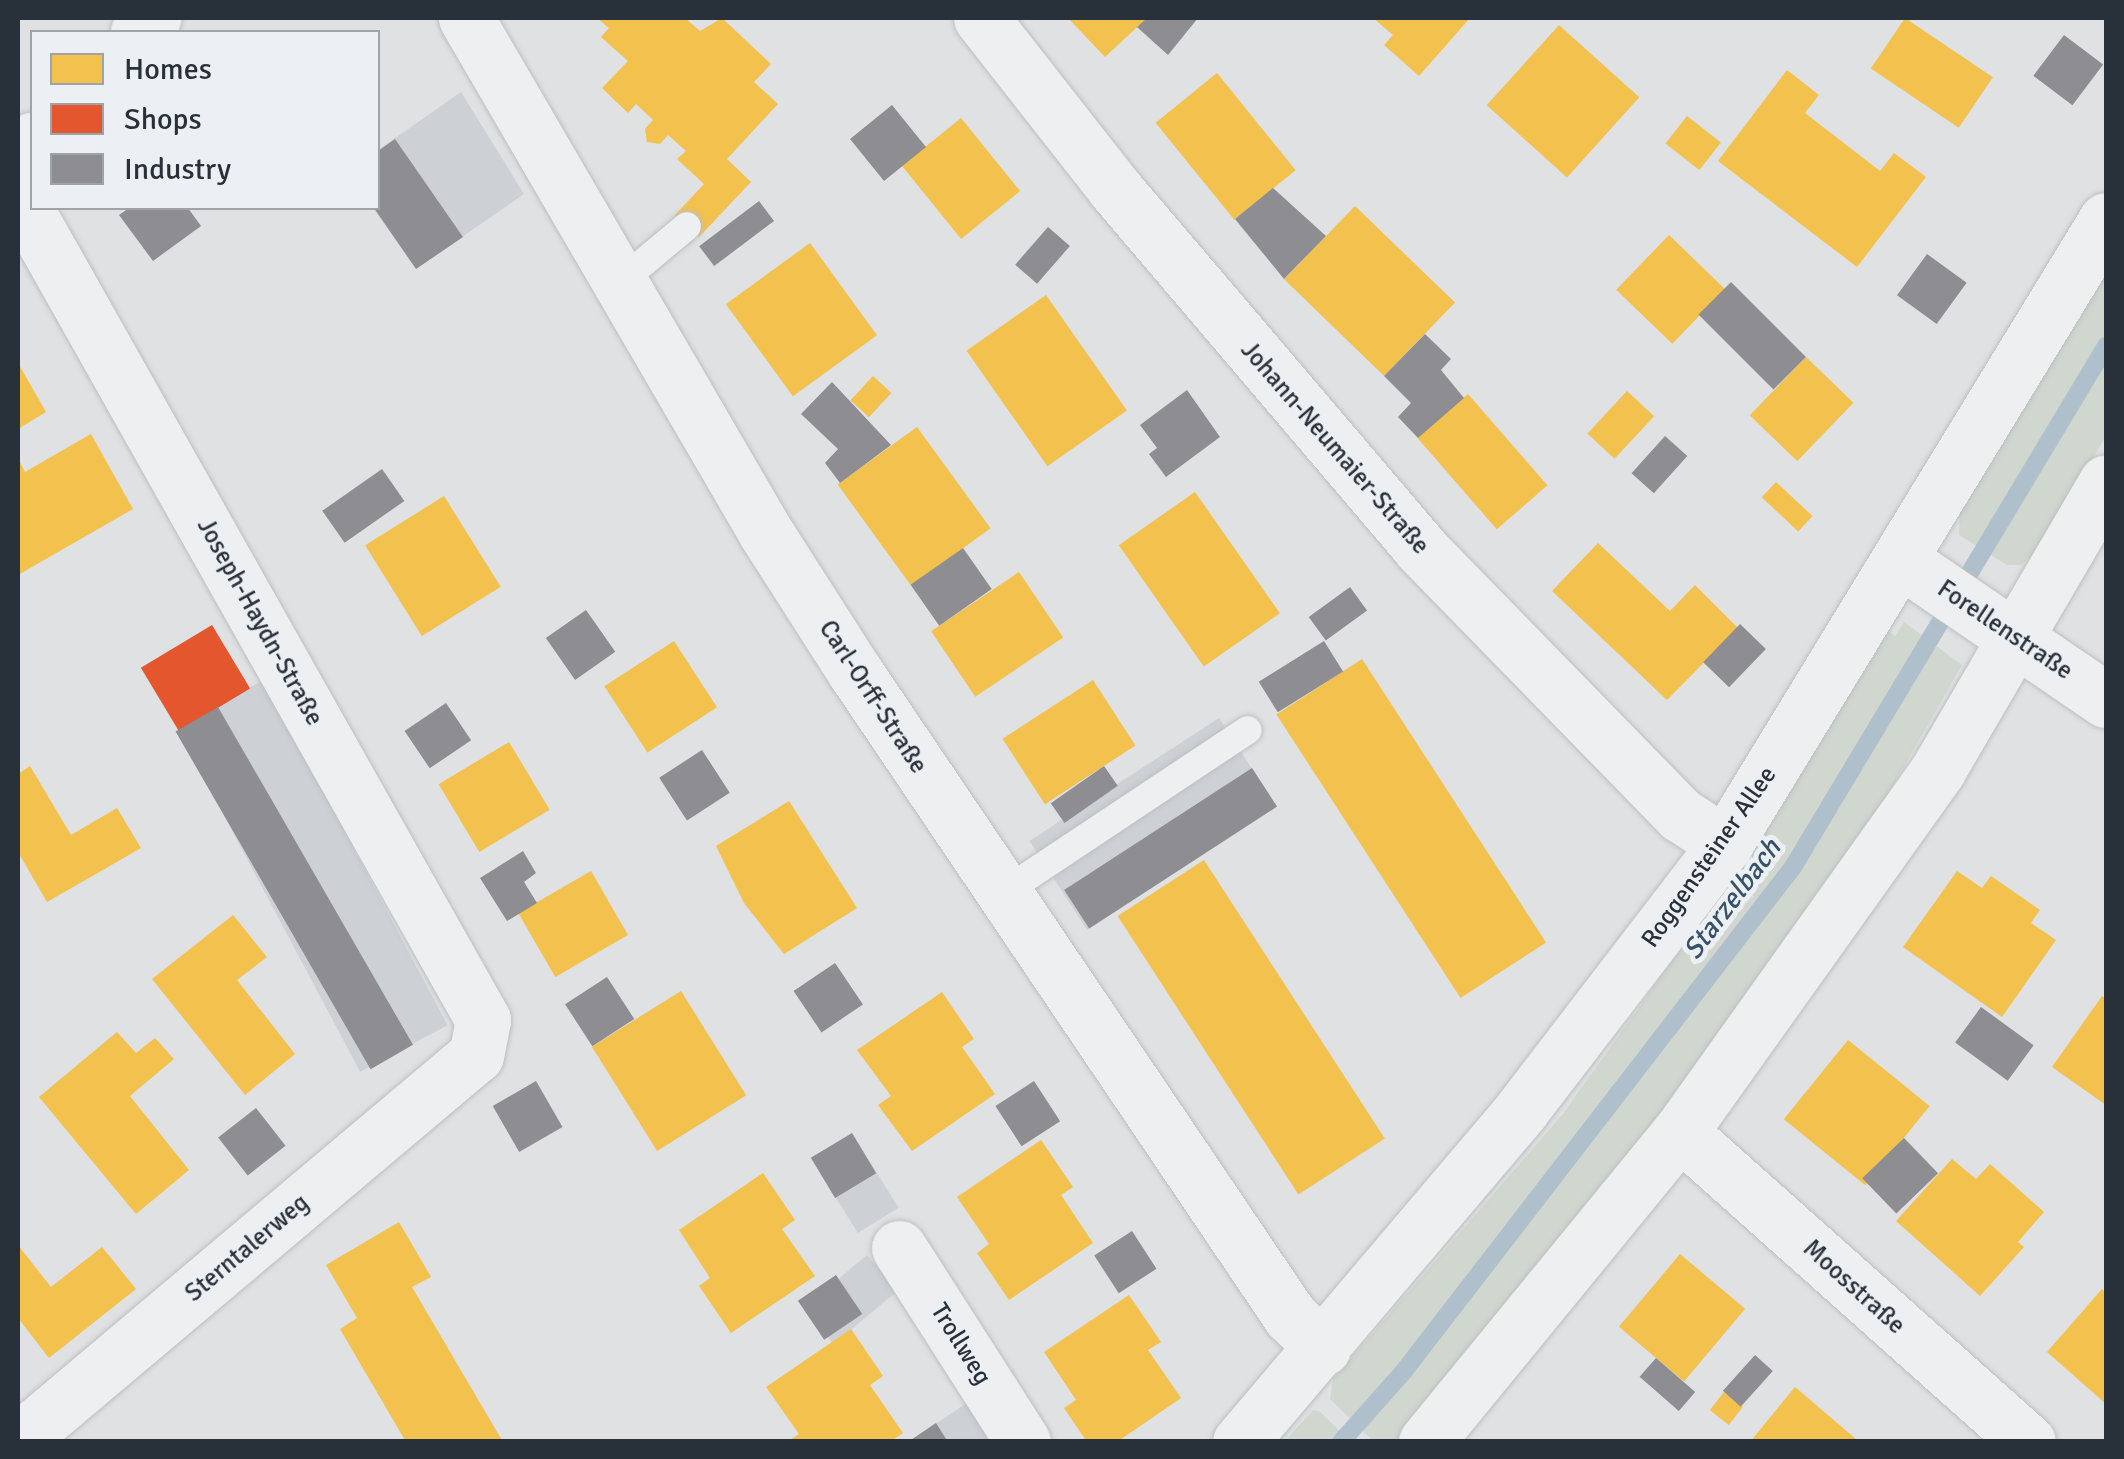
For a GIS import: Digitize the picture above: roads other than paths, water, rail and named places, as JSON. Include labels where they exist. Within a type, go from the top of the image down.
[{"type":"street","name":"Carl-Orff-Straße","points":[[466,18],[766,533],[1001,894],[1290,1316],[1323,1348]]},
{"type":"street","name":"Johann-Neumaier-Straße","points":[[981,18],[1116,190],[1420,548],[1681,815],[1725,844]]},
{"type":"street","name":"Joseph-Haydn-Straße","points":[[18,196],[483,1020],[476,1055]]},
{"type":"street","name":"Roggensteiner Allee","points":[[1240,1442],[1522,1109],[1725,844],[1916,571],[2106,220]]},
{"type":"street","points":[[1426,1442],[1680,1132],[1938,770],[1996,622],[2106,482]]},
{"type":"street","name":"Forellenstraße","points":[[1916,571],[2106,700]]},
{"type":"street","name":"Sterntalerweg","points":[[18,1440],[476,1055]]},
{"type":"street","name":"Moosstraße","points":[[1680,1132],[2028,1442]]},
{"type":"street","name":"Trollweg","points":[[899,1248],[1023,1442]]},
{"type":"lane","points":[[620,282],[687,226]]},
{"type":"lane","points":[[1001,894],[1248,730]]},
{"type":"waterway","name":"Starzelbach","points":[[1341,1442],[1404,1371],[1793,867],[2106,346]]}]
